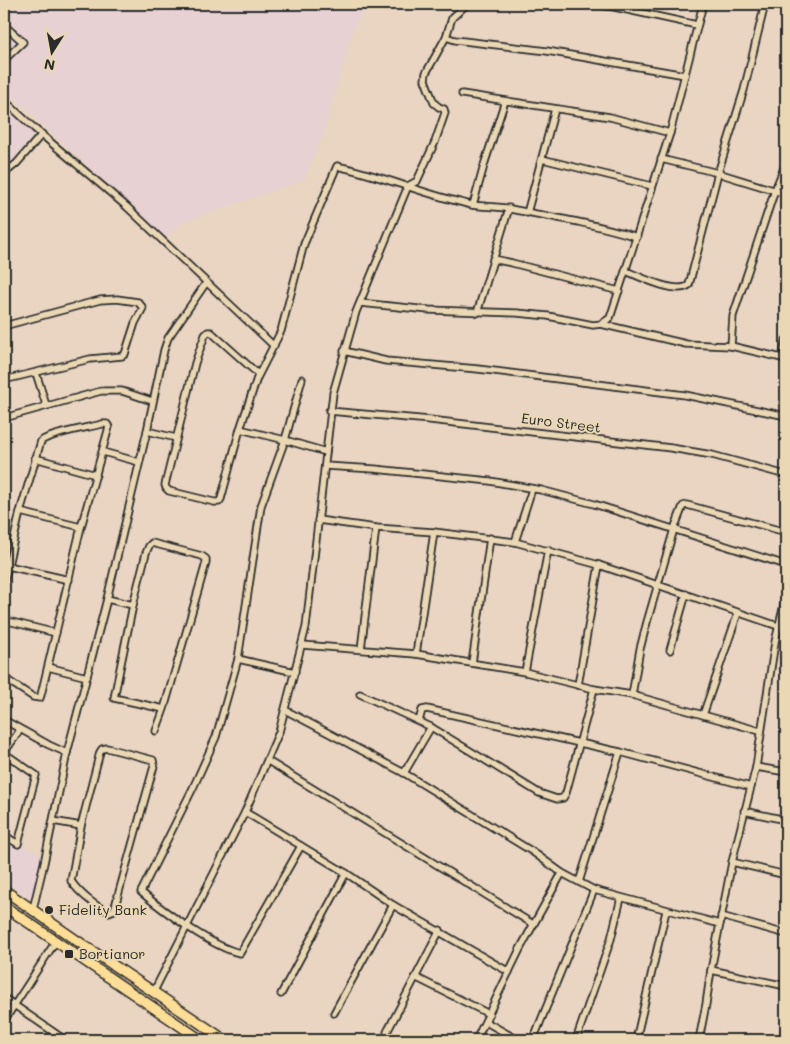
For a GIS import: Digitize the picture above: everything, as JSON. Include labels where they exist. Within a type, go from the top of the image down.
[{"type":"highway","points":[[4,890],[225,1040]]},
{"type":"highway","points":[[4,906],[202,1040]]},
{"type":"street","points":[[153,992],[245,812],[279,732],[302,646],[325,466],[329,411],[344,351],[360,303],[408,186],[417,181],[435,142],[445,113],[444,109],[434,103],[425,80],[426,72],[446,37],[452,18],[467,4]]},
{"type":"street","points":[[591,4],[697,24]]},
{"type":"street","points":[[600,324],[610,318],[637,237],[670,132],[703,4]]},
{"type":"street","points":[[626,271],[679,289],[689,285],[718,172],[744,90],[765,4]]},
{"type":"street","points":[[4,25],[23,42],[4,60]]},
{"type":"street","points":[[446,37],[455,40],[547,52],[685,75]]},
{"type":"street","points":[[462,94],[610,117],[670,132]]},
{"type":"street","points":[[4,100],[126,206],[274,346]]},
{"type":"street","points":[[473,205],[484,162],[505,101]]},
{"type":"street","points":[[527,213],[555,109]]},
{"type":"street","points":[[4,174],[17,163],[42,134]]},
{"type":"street","points":[[542,159],[652,186]]},
{"type":"street","points":[[661,159],[718,172],[786,194]]},
{"type":"street","points":[[731,346],[733,316],[775,190],[786,163]]},
{"type":"street","points":[[258,374],[216,336],[208,332],[205,335],[176,438],[166,488],[168,491],[214,502],[218,502],[221,499],[240,429],[258,374],[274,346],[287,313],[304,244],[329,181],[337,166],[369,173],[473,205],[509,208],[527,213],[562,217],[637,237]]},
{"type":"street","points":[[477,312],[509,208]]},
{"type":"street","points":[[493,260],[512,263],[619,291]]},
{"type":"street","points":[[33,909],[67,753],[107,599],[147,431],[162,358],[168,338],[206,283]]},
{"type":"street","points":[[4,326],[100,300],[117,299],[138,302],[143,308],[122,356],[90,359],[4,380]]},
{"type":"street","points":[[360,303],[429,310],[548,316],[600,324],[686,344],[731,346],[784,358],[786,340]]},
{"type":"street","points":[[344,351],[386,361],[478,369],[685,395],[786,416]]},
{"type":"street","points":[[36,373],[46,405]]},
{"type":"street","points":[[301,846],[240,953],[211,940],[188,926],[141,892],[193,788],[213,743],[238,659],[261,506],[285,440],[302,379]]},
{"type":"street","points":[[4,418],[101,391],[122,391],[152,401]]},
{"type":"street","name":"Euro Street","points":[[329,411],[430,420],[671,448],[712,455],[786,475]]},
{"type":"street","points":[[4,583],[20,512],[41,441],[45,438],[107,424],[109,427],[103,452],[40,698],[33,697],[4,678]]},
{"type":"street","points":[[240,429],[326,452]]},
{"type":"street","points":[[147,431],[176,438]]},
{"type":"street","points":[[103,452],[139,462]]},
{"type":"street","points":[[35,458],[96,475]]},
{"type":"street","points":[[325,466],[375,469],[490,481],[532,489],[594,504],[786,565]]},
{"type":"street","points":[[515,542],[532,489]]},
{"type":"street","points":[[632,695],[640,649],[657,585],[680,510],[683,506],[687,505],[786,532]]},
{"type":"street","points":[[20,512],[82,528]]},
{"type":"street","points":[[318,520],[376,528],[434,532],[515,542],[599,565],[778,626]]},
{"type":"street","points":[[362,650],[376,528]]},
{"type":"street","points":[[416,654],[434,532]]},
{"type":"street","points":[[472,663],[490,538]]},
{"type":"street","points":[[156,731],[164,709],[204,572],[206,559],[202,556],[152,543],[146,553],[132,605],[114,698],[164,709]]},
{"type":"street","points":[[525,672],[548,550]]},
{"type":"street","points":[[578,685],[599,565]]},
{"type":"street","points":[[8,566],[69,580]]},
{"type":"street","points":[[670,650],[686,594]]},
{"type":"street","points":[[699,1040],[710,970],[732,862],[756,767],[760,731],[778,626],[786,596]]},
{"type":"street","points":[[107,599],[132,605]]},
{"type":"street","points":[[703,715],[738,613]]},
{"type":"street","points":[[4,620],[56,633]]},
{"type":"street","points":[[302,646],[416,654],[525,672],[594,689],[632,695],[760,731]]},
{"type":"street","points":[[238,659],[295,672]]},
{"type":"street","points":[[48,667],[87,677]]},
{"type":"street","points":[[360,694],[431,727],[539,793],[557,799],[563,798],[566,793],[594,689]]},
{"type":"street","points":[[419,721],[422,710],[425,708],[620,752],[752,787]]},
{"type":"street","points":[[285,710],[404,773],[533,852],[562,873],[594,890],[666,911],[720,924]]},
{"type":"street","points":[[4,720],[67,753]]},
{"type":"street","points":[[404,773],[431,727]]},
{"type":"street","points":[[4,835],[18,844],[36,775],[4,753],[20,730]]},
{"type":"street","points":[[107,748],[153,760],[154,766],[114,910],[109,912],[103,910],[75,888],[71,881],[81,826],[102,749],[107,748]]},
{"type":"street","points":[[579,882],[620,752]]},
{"type":"street","points":[[268,761],[533,924]]},
{"type":"street","points":[[756,767],[786,772]]},
{"type":"street","points":[[744,811],[786,820]]},
{"type":"street","points":[[245,812],[346,873],[393,905],[440,930],[510,972]]},
{"type":"street","points":[[53,821],[81,826]]},
{"type":"street","points":[[732,862],[786,875]]},
{"type":"street","points":[[281,994],[346,873]]},
{"type":"street","points":[[476,1040],[533,924],[562,873]]},
{"type":"street","points":[[533,1040],[594,890]]},
{"type":"street","points":[[576,1040],[611,939],[621,898]]},
{"type":"street","points":[[334,1013],[393,905]]},
{"type":"street","points":[[636,1040],[666,911]]},
{"type":"street","points":[[721,916],[786,934]]},
{"type":"street","points":[[387,1032],[417,978],[440,930]]},
{"type":"street","points":[[4,1021],[56,941]]},
{"type":"street","points":[[710,970],[786,986]]},
{"type":"street","points":[[417,978],[489,1014]]},
{"type":"street","points":[[4,998],[65,1040]]},
{"type":"street","points":[[486,1022],[518,1040]]},
{"type":"street","points":[[782,1040],[786,1027]]},
{"type":"shaded area","points":[[4,4],[369,4],[355,23],[321,139],[303,180],[180,223],[166,238],[4,89]]},
{"type":"shaded area","points":[[4,104],[34,133],[33,137],[4,168]]},
{"type":"shaded area","points":[[4,841],[11,847],[19,848],[23,845],[42,856],[31,899],[4,882]]},
{"type":"place","name":"Fidelity Bank","points":[[49,910]]},
{"type":"place","name":"Bortianor","points":[[69,954]]}]
